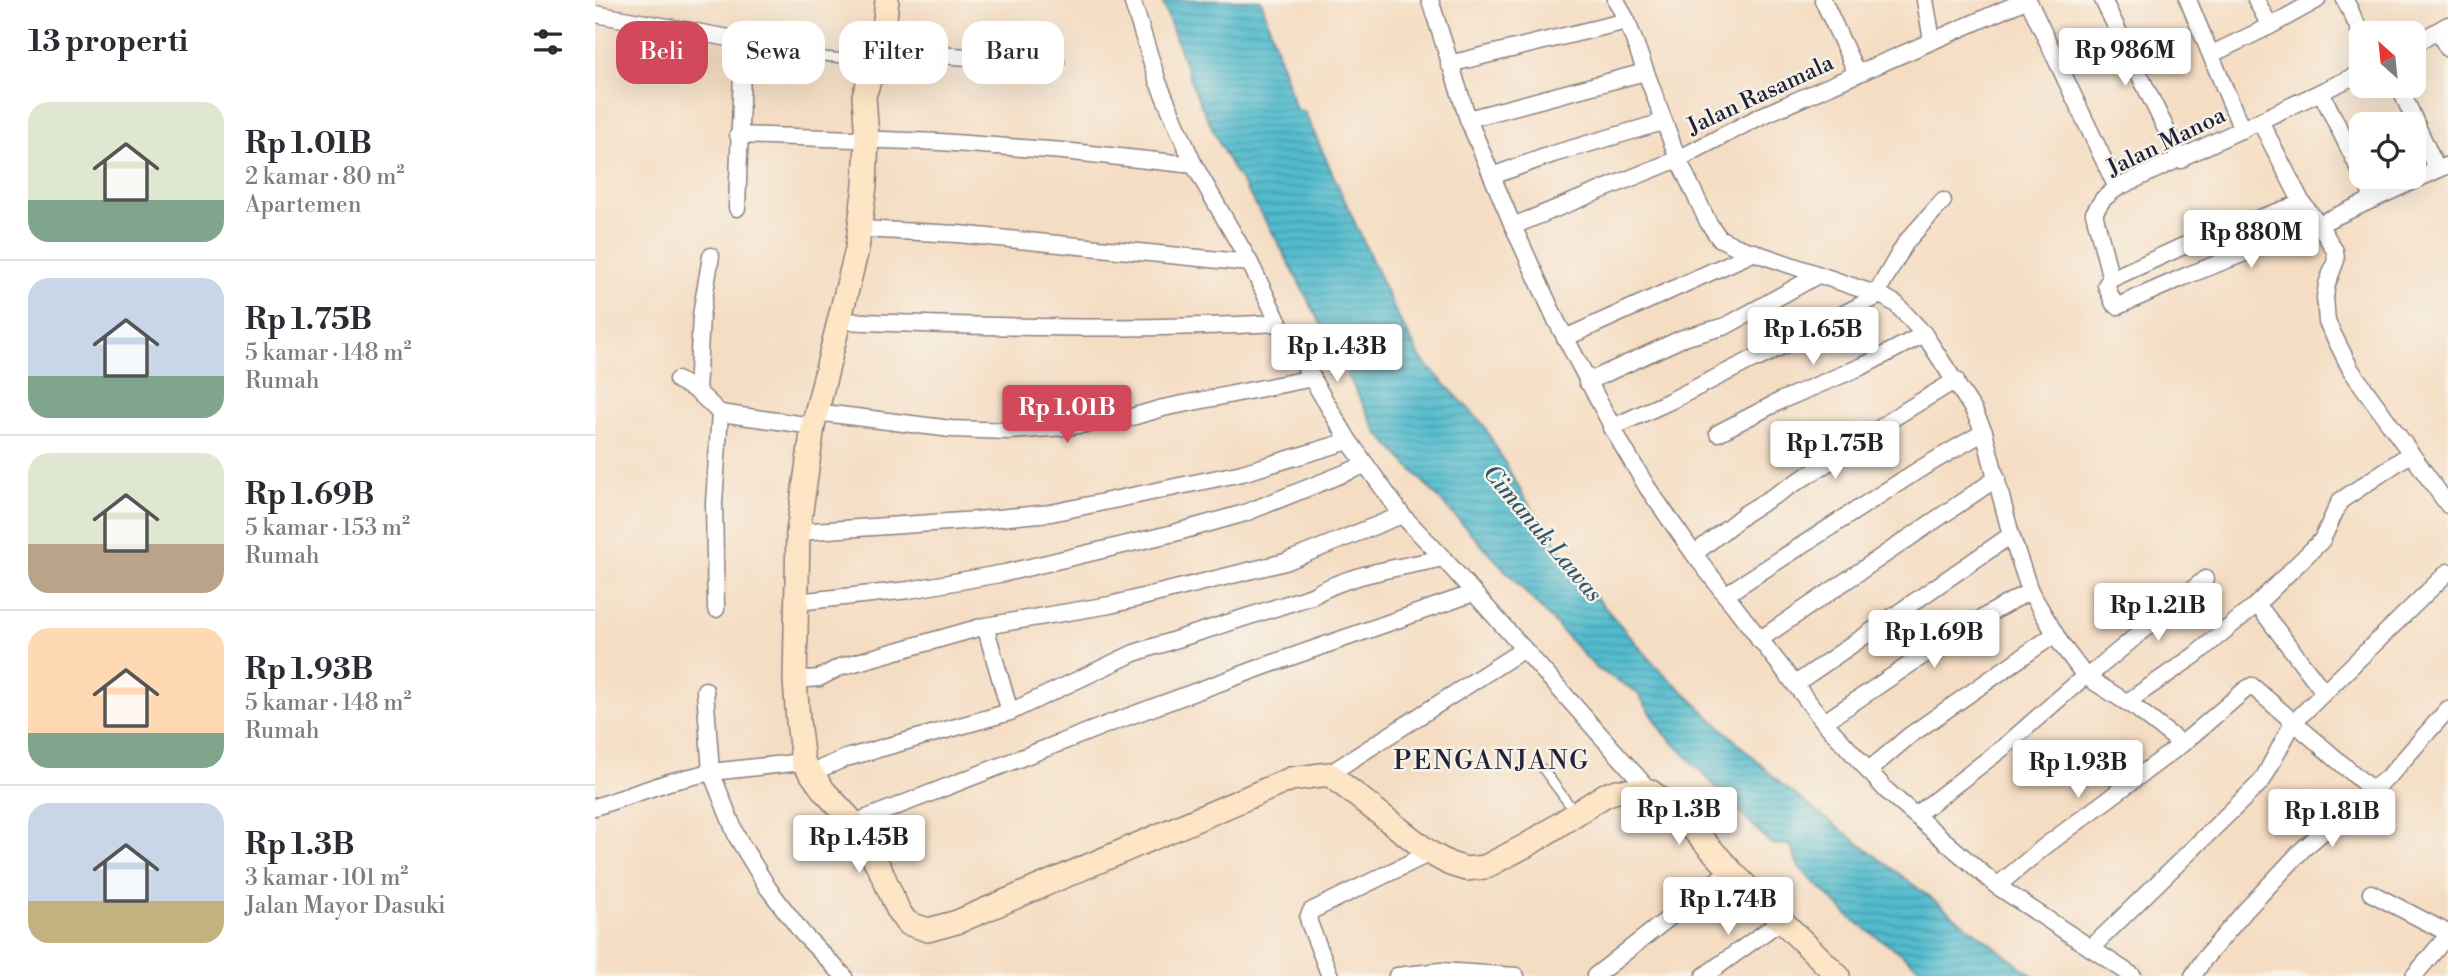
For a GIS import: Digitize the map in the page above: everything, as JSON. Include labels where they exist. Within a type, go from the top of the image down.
[{"type":"street","points":[[884,21],[887,0]]},
{"type":"street","points":[[1132,0],[1169,110],[1194,164],[1250,263],[1279,323],[1365,465],[1402,515],[1650,790],[1676,811],[1738,878],[1782,920],[1828,973]]},
{"type":"street","points":[[1430,0],[1468,118],[1513,226],[1566,338],[1611,428],[1647,487],[1694,554],[1824,722],[1868,771],[1997,886],[2133,976]]},
{"type":"street","points":[[1616,0],[1627,21],[1678,159],[1708,222],[1719,238],[1735,247],[1878,295],[1896,304],[1924,334],[1956,380],[1985,432],[2011,535],[2030,591],[2055,634],[2086,677],[2127,702],[2182,744]]},
{"type":"street","points":[[1823,0],[1857,74]]},
{"type":"street","points":[[1926,0],[1932,40]]},
{"type":"street","points":[[2027,0],[2117,188]]},
{"type":"street","name":"Jalan Rasamala","points":[[1513,226],[1678,159],[1761,117],[2027,0]]},
{"type":"street","points":[[2103,0],[2181,160]]},
{"type":"street","points":[[2188,0],[2242,130]]},
{"type":"street","points":[[2256,0],[2270,26]]},
{"type":"street","points":[[2212,54],[2317,0]]},
{"type":"street","points":[[2345,0],[2355,21]]},
{"type":"street","points":[[595,14],[740,41],[743,45],[737,208]]},
{"type":"street","points":[[1449,64],[1627,21]]},
{"type":"street","points":[[2426,38],[2443,28],[2448,50]]},
{"type":"street","points":[[1468,118],[1645,72]]},
{"type":"street","name":"Jalan Manoa","points":[[2111,279],[2094,213],[2103,199],[2117,188],[2349,79]]},
{"type":"street","points":[[869,84],[865,96],[867,139],[860,229],[840,321],[814,419],[798,531],[795,680],[807,767],[824,791],[854,823],[880,869],[899,912],[908,923],[928,930],[957,922],[1290,779],[1329,774],[1524,649]]},
{"type":"street","points":[[2321,92],[2349,149]]},
{"type":"street","points":[[2302,203],[2190,243],[2111,279],[2106,285],[2115,304],[2118,306],[2319,223],[2443,167],[2406,98]]},
{"type":"street","points":[[2260,121],[2302,203],[2319,223],[2335,251],[2336,260],[2325,297],[2327,322],[2351,370],[2448,505]]},
{"type":"street","points":[[1492,176],[1553,154],[1663,122]]},
{"type":"street","points":[[738,135],[867,139],[1049,150],[1194,164]]},
{"type":"street","points":[[2369,189],[2374,199]]},
{"type":"street","points":[[1611,428],[1759,358],[1878,295],[1906,242],[1943,201]]},
{"type":"street","points":[[860,229],[958,234],[1250,263]]},
{"type":"street","points":[[2186,276],[2190,243]]},
{"type":"street","points":[[1566,338],[1755,252]]},
{"type":"street","points":[[697,391],[701,315],[711,256]]},
{"type":"street","points":[[1587,382],[1683,338],[1726,326],[1818,275]]},
{"type":"street","points":[[840,321],[1085,328],[1279,323]]},
{"type":"street","points":[[1718,433],[1813,386],[1863,366],[1924,334]]},
{"type":"street","points":[[677,380],[697,391],[720,413],[1009,431],[1128,418],[1163,408],[1313,378]]},
{"type":"street","points":[[1694,554],[1746,513],[1863,442],[1895,417],[1956,380]]},
{"type":"street","points":[[716,609],[715,503],[720,413]]},
{"type":"street","points":[[1725,595],[1920,468],[1985,432]]},
{"type":"street","points":[[798,531],[1051,513],[1229,476],[1349,441]]},
{"type":"street","points":[[2127,702],[2194,656],[2257,604],[2322,540],[2340,501],[2410,454]]},
{"type":"street","points":[[797,602],[909,590],[1005,573],[1174,533],[1245,513],[1365,465]]},
{"type":"street","points":[[1759,640],[1997,478]]},
{"type":"street","points":[[795,680],[819,678],[840,667],[985,626],[1110,605],[1285,562],[1402,515]]},
{"type":"street","points":[[1795,684],[2011,535]]},
{"type":"street","points":[[595,807],[669,782],[711,772],[807,767],[1010,712],[1133,653],[1290,603],[1348,580],[1443,558]]},
{"type":"street","points":[[2091,948],[2262,781],[2293,723],[2448,572]]},
{"type":"street","points":[[1916,815],[2004,747],[2205,579]]},
{"type":"street","points":[[1824,722],[1927,652],[2030,591]]},
{"type":"street","points":[[854,823],[1134,714],[1474,593]]},
{"type":"street","points":[[2257,604],[2324,692]]},
{"type":"street","points":[[985,626],[1010,712]]},
{"type":"street","points":[[1868,771],[1909,736],[2055,634]]},
{"type":"street","points":[[1997,886],[2252,687],[2372,790]]},
{"type":"street","points":[[705,690],[711,772],[737,837],[768,888],[803,934],[844,976]]},
{"type":"street","points":[[2193,976],[2245,911],[2303,849],[2391,774],[2448,709]]},
{"type":"street","points":[[1329,774],[1430,852],[1450,864],[1466,869],[1485,867],[1529,844],[1605,795],[1618,791],[1650,790]]},
{"type":"street","points":[[1330,976],[1310,925],[1308,918],[1311,911],[1430,852]]},
{"type":"street","points":[[1595,976],[1738,878]]},
{"type":"street","points":[[2371,893],[2448,934],[2414,976]]},
{"type":"street","points":[[1704,976],[1782,920]]},
{"type":"street","points":[[1397,976],[1454,971],[1516,976]]},
{"type":"lane","points":[[1543,769],[1576,814]]},
{"type":"water","name":"Cimanuk Lawas","points":[[1162,0],[1261,0],[1296,110],[1304,111],[1395,311],[1421,359],[1483,424],[1524,497],[1592,593],[1657,667],[1781,784],[2033,976],[1932,976],[1852,919],[1799,867],[1790,845],[1771,844],[1664,733],[1637,692],[1596,668],[1378,433],[1273,233],[1227,159],[1194,90]]},
{"type":"district","name":"PENGANJANG","points":[[1492,760]]}]
